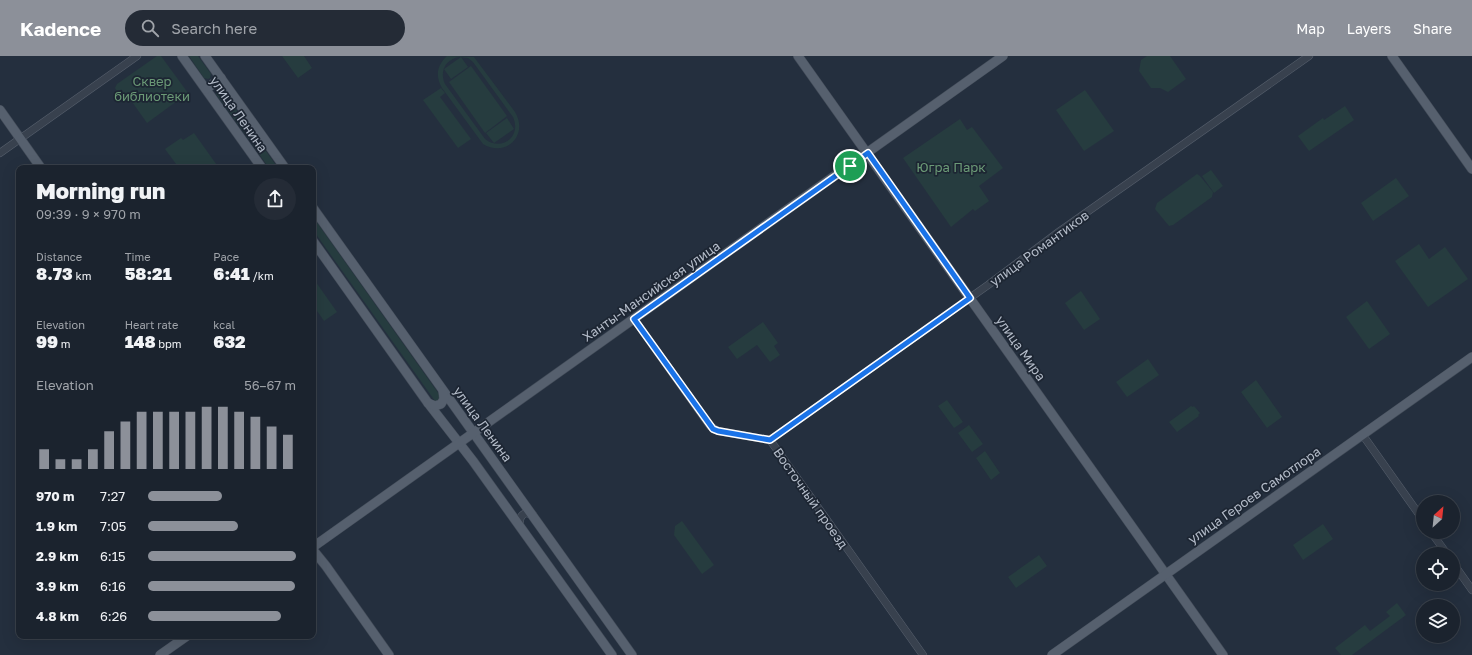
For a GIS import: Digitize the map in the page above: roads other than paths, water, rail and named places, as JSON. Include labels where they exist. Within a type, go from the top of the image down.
[{"type":"main road","name":"улица Ленина","points":[[182,56],[260,165]]},
{"type":"main road","name":"улица Ленина","points":[[205,56],[283,165]]},
{"type":"main road","name":"улица Мира","points":[[798,56],[1224,655]]},
{"type":"main road","name":"Ханты-Мансийская улица","points":[[316,547],[459,443],[1003,56]]},
{"type":"main road","points":[[1392,56],[1472,169]]},
{"type":"main road","points":[[206,89],[221,78]]},
{"type":"main road","points":[[0,110],[39,165]]},
{"type":"main road","name":"улица Ленина","points":[[316,212],[632,655]]},
{"type":"main road","points":[[316,245],[428,403],[520,526],[612,655]]},
{"type":"main road","name":"улица Героев Самотлора","points":[[1052,655],[1472,357]]},
{"type":"main road","points":[[428,403],[435,406],[441,404],[444,400],[443,391]]},
{"type":"main road","points":[[316,553],[389,655]]},
{"type":"main road","points":[[160,655],[183,639]]},
{"type":"street","points":[[0,153],[137,56]]},
{"type":"street","name":"улица Романтиков","points":[[770,440],[970,298],[1060,231],[1309,56]]},
{"type":"street","name":"Восточный проезд","points":[[634,319],[710,426],[718,431],[770,440],[923,655]]},
{"type":"street","points":[[1362,434],[1416,510]]},
{"type":"street","points":[[520,526],[520,519],[524,514],[529,513],[533,515]]},
{"type":"street","points":[[1460,573],[1472,590]]},
{"type":"park label","name":"Сквер библиотеки","points":[[152,88]]},
{"type":"park label","name":"Югра Парк","points":[[951,167]]}]
